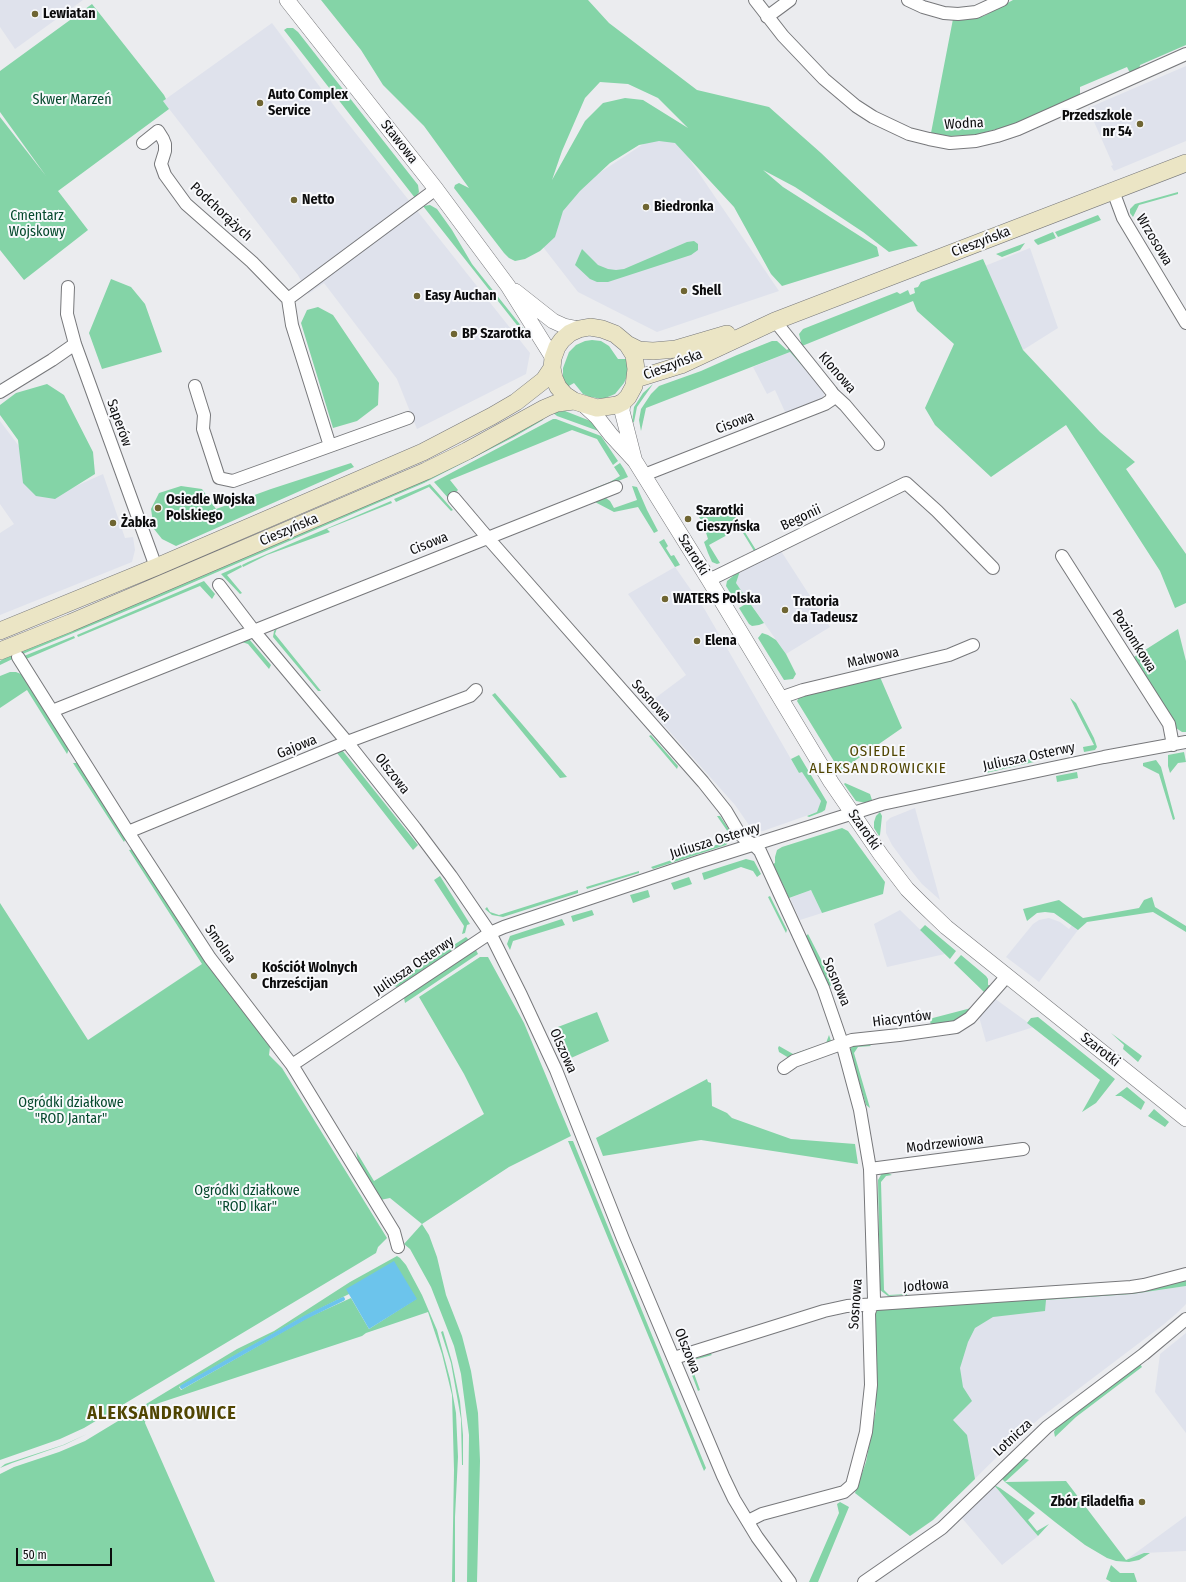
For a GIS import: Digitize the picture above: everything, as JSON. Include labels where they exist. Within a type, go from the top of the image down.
[{"type":"main road","name":"Cieszyńska","points":[[626,344],[639,350],[652,351],[676,349],[775,320],[1186,163]]},
{"type":"main road","name":"Cieszyńska","points":[[636,379],[681,365],[775,320]]},
{"type":"main road","points":[[590,327],[602,329],[615,334],[626,344],[634,355],[636,362],[636,379],[631,393],[623,402],[604,408],[579,403],[565,395],[558,387],[554,378],[552,363],[557,348],[562,340],[570,333],[579,329],[590,327]]},
{"type":"main road","name":"Cieszyńska","points":[[0,631],[156,567],[375,473],[460,433],[492,416],[534,389],[544,380],[552,363]]},
{"type":"main road","name":"Cieszyńska","points":[[0,651],[70,623],[426,471],[480,444],[545,408],[557,403],[579,403]]},
{"type":"street","name":"Stawowa","points":[[287,0],[436,189],[508,286],[552,363]]},
{"type":"street","name":"Wodna","points":[[755,0],[767,18],[783,36],[824,79],[856,106],[878,120],[909,134],[950,143],[976,141],[1011,131],[1186,54]]},
{"type":"street","points":[[767,18],[790,0]]},
{"type":"street","points":[[908,0],[923,7],[944,13],[958,14],[976,12],[1002,0]]},
{"type":"street","name":"Podchorążych","points":[[143,143],[158,131],[164,139],[165,144],[165,151],[161,164],[165,175],[186,204],[252,262],[288,298]]},
{"type":"street","points":[[330,446],[292,325],[288,298],[436,189]]},
{"type":"street","name":"Wrzosowa","points":[[1113,191],[1123,218],[1186,323]]},
{"type":"street","name":"Saperów","points":[[68,286],[67,314],[74,344],[156,567]]},
{"type":"street","name":"Stawowa","points":[[508,286],[553,321],[564,326],[579,329]]},
{"type":"street","name":"Klonowa","points":[[775,320],[833,394],[845,405],[878,444]]},
{"type":"street","points":[[0,392],[52,360],[74,344]]},
{"type":"street","points":[[195,386],[204,415],[203,429],[219,478],[233,481],[408,418]]},
{"type":"street","name":"Cisowa","points":[[644,475],[825,404],[831,400],[833,394]]},
{"type":"street","name":"Szarotki","points":[[623,402],[622,411],[635,461]]},
{"type":"street","name":"Szarotki","points":[[579,403],[597,417],[635,461],[852,814],[897,876],[921,903],[946,927],[1186,1119]]},
{"type":"street","name":"Begonii","points":[[709,580],[906,483],[937,511],[993,568]]},
{"type":"street","name":"Cisowa","points":[[254,631],[487,537],[616,487]]},
{"type":"street","name":"Sosnowa","points":[[454,498],[703,782],[743,836],[760,851],[822,988],[842,1042],[860,1110],[870,1169],[874,1299],[869,1313],[869,1411],[862,1451],[852,1484],[844,1492],[762,1514],[748,1521]]},
{"type":"street","name":"Poziomkowa","points":[[1062,556],[1169,724],[1173,745]]},
{"type":"street","name":"Olszowa","points":[[219,585],[254,631],[347,742],[415,828],[451,876],[490,933],[556,1070],[624,1239],[723,1476],[734,1499],[757,1537],[790,1582]]},
{"type":"street","points":[[52,711],[254,631]]},
{"type":"street","name":"Malwowa","points":[[780,698],[803,690],[949,655],[973,645]]},
{"type":"street","name":"Smolna","points":[[18,657],[128,832],[210,958],[292,1065],[394,1232],[398,1247]]},
{"type":"street","name":"Gajowa","points":[[128,832],[347,742],[462,700],[470,696],[476,690]]},
{"type":"street","name":"Juliusza Osterwy","points":[[292,1065],[490,933],[504,927],[698,862],[882,804],[1104,756],[1186,742]]},
{"type":"street","name":"Hiacyntów","points":[[784,1068],[794,1061],[829,1049],[842,1042],[956,1027],[970,1018],[1007,976]]},
{"type":"street","name":"Modrzewiowa","points":[[870,1169],[1023,1149]]},
{"type":"street","name":"Jodłowa","points":[[674,1358],[824,1311],[847,1306],[1131,1287],[1186,1274]]},
{"type":"street","name":"Lotnicza","points":[[864,1582],[942,1528],[1047,1427],[1144,1354],[1186,1320]]},
{"type":"shaded area","points":[[0,0],[83,0],[15,49],[0,27]]},
{"type":"shaded area","points":[[272,23],[338,111],[530,353],[526,374],[417,429],[397,379],[324,283],[308,294],[298,275],[163,101]]},
{"type":"shaded area","name":"Przedszkole nr 54","points":[[1186,66],[1186,141],[1114,171],[1111,166],[1113,165],[1088,108]]},
{"type":"shaded area","points":[[675,138],[779,291],[657,332],[578,292],[543,247],[567,194],[648,141]]},
{"type":"shaded area","points":[[1030,248],[1058,328],[1023,350],[985,266]]},
{"type":"shaded area","points":[[790,352],[823,389],[824,394],[823,399],[786,414],[775,390],[767,394],[753,367]]},
{"type":"shaded area","points":[[0,421],[56,495],[103,474],[125,538],[133,537],[135,550],[132,562],[0,615],[0,533],[14,524],[0,504]]},
{"type":"shaded area","points":[[781,551],[830,627],[786,654],[736,583],[740,571]]},
{"type":"shaded area","points":[[675,567],[705,610],[799,773],[802,771],[821,801],[817,812],[763,831],[754,830],[735,805],[646,705],[686,675],[628,594]]},
{"type":"shaded area","points":[[915,808],[940,900],[922,884],[892,845],[886,833],[886,822],[890,818]]},
{"type":"shaded area","points":[[811,890],[822,913],[800,920],[790,898]]},
{"type":"shaded area","points":[[900,910],[945,954],[887,967],[874,924]]},
{"type":"shaded area","points":[[1049,918],[1060,922],[1069,929],[1072,925],[1078,930],[1039,982],[1006,957],[1033,924],[1039,920]]},
{"type":"shaded area","points":[[994,998],[1034,1027],[986,1042],[978,1013]]},
{"type":"shaded area","points":[[1186,1286],[1186,1304],[1177,1313],[1040,1418],[1003,1451],[933,1520],[910,1536],[855,1493],[866,1462],[876,1410],[877,1385],[918,1310],[1132,1294]]},
{"type":"shaded area","points":[[1186,1333],[1186,1433],[1155,1392],[1160,1354]]},
{"type":"shaded area","points":[[994,1485],[1038,1536],[1002,1565],[961,1517]]},
{"type":"shaded area","points":[[1186,1516],[1186,1551],[1144,1553],[1126,1560]]},
{"type":"green space","points":[[321,0],[588,0],[609,23],[697,90],[769,107],[821,153],[918,246],[889,252],[863,232],[795,187],[763,170],[783,187],[877,247],[879,256],[782,286],[771,274],[734,207],[675,143],[659,141],[639,145],[610,163],[580,191],[563,211],[555,237],[540,251],[525,259],[515,261],[504,253],[454,188],[455,185],[459,183],[469,188],[424,126],[383,85],[361,50]],"holes":[[[600,82],[628,84],[658,98],[688,128],[643,100],[625,98],[603,103],[585,121],[552,180],[562,151],[585,98]]]},
{"type":"green space","points":[[1013,0],[1186,0],[1186,45],[1140,65],[1139,71],[1131,75],[1127,67],[1080,87],[1080,96],[1019,123],[975,135],[949,136],[931,133],[953,19],[970,19],[984,16]]},
{"type":"green space","name":"Skwer Marzeń","points":[[92,4],[164,95],[166,99],[163,101],[169,109],[58,191],[88,230],[24,280],[0,250],[0,117],[46,176],[0,112],[0,71]]},
{"type":"green space","points":[[287,28],[293,28],[298,32],[418,185],[419,192],[415,198],[284,30]]},
{"type":"green space","points":[[1178,192],[1178,194],[1139,205],[1133,217],[1130,213],[1130,209],[1135,204]]},
{"type":"green space","points":[[430,205],[437,209],[452,230],[472,264],[526,332],[524,334],[423,206]]},
{"type":"green space","points":[[1098,215],[1101,220],[1058,237],[1055,232]]},
{"type":"green space","points":[[1053,232],[1056,238],[1038,245],[1034,240]]},
{"type":"green space","points":[[694,241],[698,244],[698,250],[691,255],[608,282],[597,282],[590,279],[575,265],[582,249],[598,265],[616,270],[624,269],[687,242]]},
{"type":"green space","points":[[1025,243],[1020,250],[1002,257],[996,254]]},
{"type":"green space","points":[[983,259],[1023,350],[1100,432],[1135,462],[1126,469],[1186,554],[1186,603],[1175,608],[1160,571],[1066,425],[991,477],[935,425],[925,408],[954,344],[917,311],[913,301],[802,346],[799,334],[803,329],[897,292],[900,294],[908,290],[910,295],[915,293],[914,288],[918,287],[921,282]]},
{"type":"green space","points":[[111,279],[131,287],[145,304],[162,352],[102,369],[89,333]]},
{"type":"green space","points":[[318,307],[333,315],[379,383],[378,405],[357,421],[333,428],[301,323],[307,310]]},
{"type":"green space","points":[[592,340],[601,341],[609,346],[618,359],[628,359],[627,376],[624,383],[615,394],[603,399],[590,397],[583,394],[574,383],[567,387],[563,377],[563,368],[569,352],[576,345]]},
{"type":"green space","points":[[772,341],[777,341],[787,350],[790,347],[807,368],[806,370],[790,352],[646,408],[641,431],[639,420],[641,409],[651,394],[659,386],[701,371]]},
{"type":"green space","points":[[47,384],[64,395],[93,452],[95,474],[55,499],[36,496],[23,483],[18,440],[0,415],[0,405],[16,393]]},
{"type":"green space","points":[[653,384],[637,407],[634,422],[632,423],[634,407],[643,393]]},
{"type":"green space","points":[[565,411],[593,422],[604,433],[557,416],[552,412]]},
{"type":"green space","points":[[545,415],[543,420],[514,437],[424,483],[0,665],[0,661],[10,655]]},
{"type":"green space","points":[[553,419],[601,436],[618,461],[613,465],[597,439],[572,430],[450,480],[458,490],[449,499],[434,482]]},
{"type":"green space","points":[[351,463],[354,467],[176,546],[162,539],[154,529],[151,509],[159,493],[181,486],[202,489],[216,509]]},
{"type":"green space","points":[[620,463],[628,477],[591,492],[590,490],[610,482],[620,476],[614,467]]},
{"type":"green space","points":[[430,484],[453,510],[451,511],[429,487],[396,502],[394,499]]},
{"type":"green space","points":[[632,486],[637,487],[658,531],[654,533],[638,507],[614,512],[593,501],[603,497],[606,498],[610,501],[614,508],[637,500]]},
{"type":"green space","points":[[391,501],[392,503],[327,529],[330,532],[267,555],[243,567],[242,565],[248,562]]},
{"type":"green space","points":[[728,505],[756,550],[754,551],[740,528],[709,545],[720,563],[717,564],[712,562],[708,553],[704,542],[708,539],[703,523],[699,517]]},
{"type":"green space","points":[[664,539],[668,546],[666,548],[671,556],[674,555],[680,565],[675,567],[659,542]]},
{"type":"green space","points":[[241,565],[242,567],[227,575],[242,593],[240,594],[221,574]]},
{"type":"green space","points":[[735,571],[740,571],[736,583],[747,599],[738,605],[726,586],[727,581],[733,576]]},
{"type":"green space","points":[[204,581],[215,594],[212,599],[200,586],[78,637],[77,635]]},
{"type":"green space","points":[[749,602],[764,623],[752,626],[749,624],[739,608]]},
{"type":"green space","points":[[277,628],[275,634],[321,691],[318,691],[273,637],[274,631]]},
{"type":"green space","points":[[1178,629],[1186,661],[1186,732],[1182,732],[1176,728],[1145,678],[1134,657]]},
{"type":"green space","points":[[762,633],[776,640],[786,654],[796,674],[793,679],[784,680],[758,638]]},
{"type":"green space","points":[[74,636],[75,638],[26,659],[24,656]]},
{"type":"green space","points":[[249,639],[271,665],[269,669],[248,644],[242,642],[61,714],[74,734],[72,734],[60,715],[61,713]]},
{"type":"green space","points":[[10,672],[21,674],[25,679],[69,749],[67,754],[27,690],[0,708],[0,676]]},
{"type":"green space","points":[[880,677],[902,728],[840,771],[797,701],[800,696]]},
{"type":"green space","points":[[495,693],[567,777],[560,778],[492,695]]},
{"type":"green space","points":[[1070,698],[1076,703],[1094,738],[1097,747],[1095,750],[1084,752],[1083,747],[1094,745]]},
{"type":"green space","points":[[651,735],[678,766],[677,769],[649,736]]},
{"type":"green space","points":[[342,750],[418,845],[413,850],[337,753]]},
{"type":"green space","points":[[1184,752],[1186,762],[1178,763],[1170,773],[1168,766],[1168,755]]},
{"type":"green space","points":[[799,755],[827,802],[825,810],[809,817],[807,816],[817,812],[821,801],[802,772],[799,773],[791,759]]},
{"type":"green space","points":[[1034,758],[1034,762],[986,773],[983,770]]},
{"type":"green space","points":[[1156,760],[1161,767],[1175,819],[1173,820],[1159,774],[1143,766],[1143,763]]},
{"type":"green space","points":[[73,763],[77,763],[126,838],[124,842]]},
{"type":"green space","points":[[1077,772],[1078,778],[1057,782],[1056,776]]},
{"type":"green space","points":[[845,783],[870,794],[872,800],[866,803],[856,801],[844,784]]},
{"type":"green space","points":[[880,812],[882,816],[879,836],[874,828],[874,822],[876,816]]},
{"type":"green space","points":[[717,816],[720,816],[730,831],[730,840],[726,845],[653,869],[651,867],[725,842],[728,832]]},
{"type":"green space","points":[[842,828],[848,831],[885,882],[883,894],[822,913],[811,890],[789,898],[773,864],[775,863],[777,850],[782,847]]},
{"type":"green space","points":[[134,849],[214,970],[270,1047],[269,1055],[282,1068],[387,1238],[378,1247],[376,1253],[84,1428],[60,1439],[0,1460],[0,903],[88,1040],[202,964],[129,850]]},
{"type":"green space","points":[[746,859],[754,861],[761,874],[757,877],[753,871],[741,867],[704,880],[702,873]]},
{"type":"green space","points":[[639,871],[639,873],[587,889],[586,887]]},
{"type":"green space","points":[[440,876],[470,924],[467,925],[465,933],[462,934],[464,926],[434,880]]},
{"type":"green space","points":[[689,877],[692,884],[674,890],[671,883]]},
{"type":"green space","points":[[578,890],[578,893],[503,917],[492,915],[485,909],[487,907],[490,912],[499,915]]},
{"type":"green space","points":[[648,890],[650,897],[633,903],[630,895]]},
{"type":"green space","points":[[770,896],[787,930],[786,933],[768,897]]},
{"type":"green space","points":[[1152,897],[1155,907],[1186,926],[1186,932],[1153,912],[1087,922],[1078,930],[1054,913],[1037,913],[1027,921],[1023,909],[1059,900],[1083,918],[1139,908],[1144,900]]},
{"type":"green space","points":[[592,910],[594,915],[573,922],[571,916]]},
{"type":"green space","points":[[562,919],[565,925],[513,941],[510,950],[507,944],[510,936]]},
{"type":"green space","points":[[925,925],[956,951],[950,959],[920,930]]},
{"type":"green space","points":[[808,934],[834,985],[828,986],[806,936]]},
{"type":"green space","points":[[466,937],[469,940],[397,987],[392,985]]},
{"type":"green space","points":[[476,950],[478,954],[405,1003],[404,998],[409,994]]},
{"type":"green space","points":[[961,955],[986,976],[988,979],[988,985],[992,986],[990,989],[971,1012],[960,1020],[938,1028],[899,1032],[898,1031],[932,1027],[929,1019],[975,1007],[984,992],[954,963]]},
{"type":"green space","points":[[480,957],[488,957],[524,1023],[571,1136],[509,1167],[422,1224],[390,1198],[380,1200],[358,1161],[356,1151],[374,1181],[484,1114],[464,1074],[419,997]]},
{"type":"green space","points":[[597,1012],[609,1041],[571,1058],[561,1059],[550,1030]]},
{"type":"green space","points":[[1038,1017],[1115,1079],[1096,1103],[1082,1112],[1100,1080],[1027,1023],[1031,1018]]},
{"type":"green space","points":[[1111,1033],[1142,1056],[1138,1062],[1123,1049],[1124,1045]]},
{"type":"green space","points":[[829,1035],[831,1041],[789,1058],[779,1052],[779,1046],[793,1054],[826,1043]]},
{"type":"green space","points":[[868,1043],[871,1046],[858,1047],[854,1053],[870,1108],[866,1105],[850,1051],[852,1045]]},
{"type":"green space","points":[[707,1079],[708,1082],[711,1083],[712,1106],[727,1113],[732,1118],[791,1139],[855,1144],[858,1164],[701,1140],[603,1156],[596,1138]]},
{"type":"green space","points":[[1127,1087],[1145,1102],[1141,1110],[1121,1096],[1115,1096]]},
{"type":"green space","points":[[1154,1109],[1169,1122],[1165,1127],[1148,1116]]},
{"type":"green space","points":[[568,1141],[573,1141],[706,1468],[704,1471]]},
{"type":"green space","points":[[886,1172],[892,1175],[886,1176],[881,1182],[884,1290],[889,1295],[907,1295],[888,1296],[880,1290],[878,1180],[882,1173]]},
{"type":"green space","points":[[422,1224],[429,1235],[437,1257],[446,1295],[462,1336],[471,1371],[478,1413],[480,1461],[477,1582],[467,1582],[469,1435],[461,1374],[454,1346],[431,1287],[410,1249],[404,1244]]},
{"type":"green space","points":[[397,1256],[406,1265],[422,1295],[437,1330],[450,1379],[456,1413],[458,1457],[455,1517],[455,1582],[452,1582],[454,1470],[452,1395],[442,1354],[428,1312],[366,1333],[362,1336],[147,1407],[145,1423],[215,1582],[0,1582],[0,1474],[14,1467],[59,1452],[85,1441],[237,1349],[274,1331],[350,1282]],"holes":[[[349,1294],[416,1299],[369,1329],[351,1298],[307,1318],[181,1390],[179,1387],[303,1317]]]},
{"type":"green space","points":[[1186,1278],[1186,1286],[1132,1294],[1046,1300],[1045,1311],[993,1317],[975,1328],[968,1342],[960,1368],[963,1387],[972,1401],[953,1420],[967,1435],[975,1479],[933,1520],[910,1536],[855,1493],[866,1462],[876,1410],[875,1310]]},
{"type":"green space","points":[[443,1331],[452,1362],[460,1401],[463,1435],[463,1465],[461,1419],[451,1363],[441,1332]]},
{"type":"green space","points":[[710,1353],[712,1355],[694,1360],[692,1368],[700,1390],[698,1391],[687,1362]]},
{"type":"green space","points":[[1140,1364],[1142,1367],[1076,1417],[1055,1437],[1054,1432],[1057,1426]]},
{"type":"green space","points":[[87,1434],[64,1445],[0,1468],[5,1464],[63,1445]]},
{"type":"green space","points":[[1023,1458],[1029,1460],[1005,1482],[1001,1478]]},
{"type":"green space","points":[[1066,1481],[1126,1560],[1144,1553],[1150,1553],[1139,1560],[1129,1562],[1116,1561],[1107,1558],[1085,1545],[1005,1482]]},
{"type":"green space","points":[[994,1485],[1035,1513],[1028,1520],[1037,1531],[1049,1524],[1038,1536]]},
{"type":"green space","points":[[840,1502],[849,1507],[818,1582],[809,1582],[839,1513],[837,1504]]},
{"type":"green space","points":[[1111,1565],[1120,1573],[1134,1573],[1137,1582],[1111,1582],[1106,1579]]},
{"type":"water","points":[[394,1261],[417,1299],[369,1329],[346,1289]]},
{"type":"waterway","points":[[182,1387],[306,1317],[343,1299]]},
{"type":"place","name":"Lewiatan","points":[[35,14]]},
{"type":"place","name":"Auto Complex Service","points":[[260,103]]},
{"type":"place","name":"Przedszkole nr 54","points":[[1140,124]]},
{"type":"place","name":"Netto","points":[[294,200]]},
{"type":"place","name":"Biedronka","points":[[646,207]]},
{"type":"place","name":"Shell","points":[[684,291]]},
{"type":"place","name":"Easy Auchan","points":[[417,296]]},
{"type":"place","name":"BP Szarotka","points":[[454,334]]},
{"type":"place","name":"Osiedle Wojska Polskiego","points":[[158,508]]},
{"type":"place","name":"Szarotki Cieszyńska","points":[[688,519]]},
{"type":"place","name":"Żabka","points":[[113,523]]},
{"type":"place","name":"WATERS Polska","points":[[665,599]]},
{"type":"place","name":"Tratoria da Tadeusz","points":[[785,610]]},
{"type":"place","name":"Elena","points":[[697,641]]},
{"type":"place","name":"Kościół Wolnych Chrześcijan","points":[[254,976]]},
{"type":"place","name":"Zbór Filadelfia","points":[[1142,1502]]},
{"type":"district","name":"OSIEDLE ALEKSANDROWICKIE","points":[[878,760]]},
{"type":"district","name":"ALEKSANDROWICE","points":[[162,1414]]},
{"type":"park label","name":"Cmentarz Wojskowy","points":[[37,224]]},
{"type":"park label","name":"Ogródki działkowe \"ROD Jantar\"","points":[[71,1112]]},
{"type":"park label","name":"Ogródki działkowe \"ROD Ikar\"","points":[[247,1200]]}]
